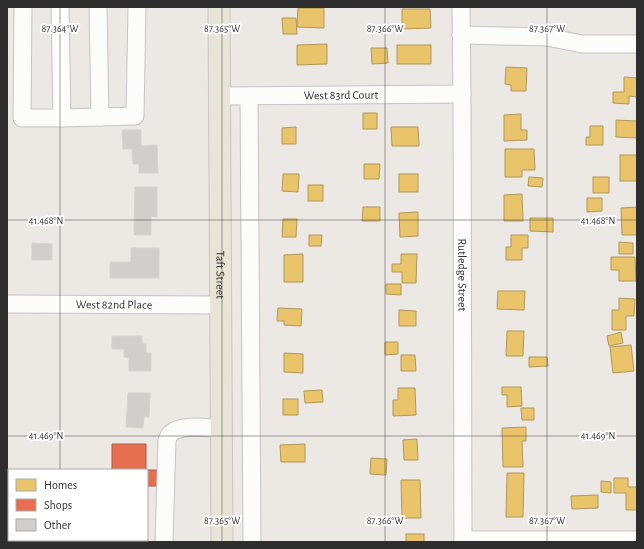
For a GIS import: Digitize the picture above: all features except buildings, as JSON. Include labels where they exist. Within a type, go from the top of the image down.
[{"type":"main road","name":"Taft Street","points":[[219,7],[222,542]]},
{"type":"street","points":[[23,7],[22,118],[135,116],[137,7]]},
{"type":"street","points":[[60,7],[62,118]]},
{"type":"street","points":[[98,7],[100,117]]},
{"type":"street","name":"Rutledge Street","points":[[461,7],[463,541]]},
{"type":"street","points":[[461,35],[547,37],[582,44],[637,44]]},
{"type":"street","name":"West 83rd Court","points":[[219,96],[462,94]]},
{"type":"street","points":[[249,96],[252,542]]},
{"type":"street","name":"West 82nd Place","points":[[7,304],[221,305]]},
{"type":"street","points":[[164,542],[167,440],[170,434],[179,429],[189,427],[222,430]]},
{"type":"street","points":[[463,541],[637,540]]}]
